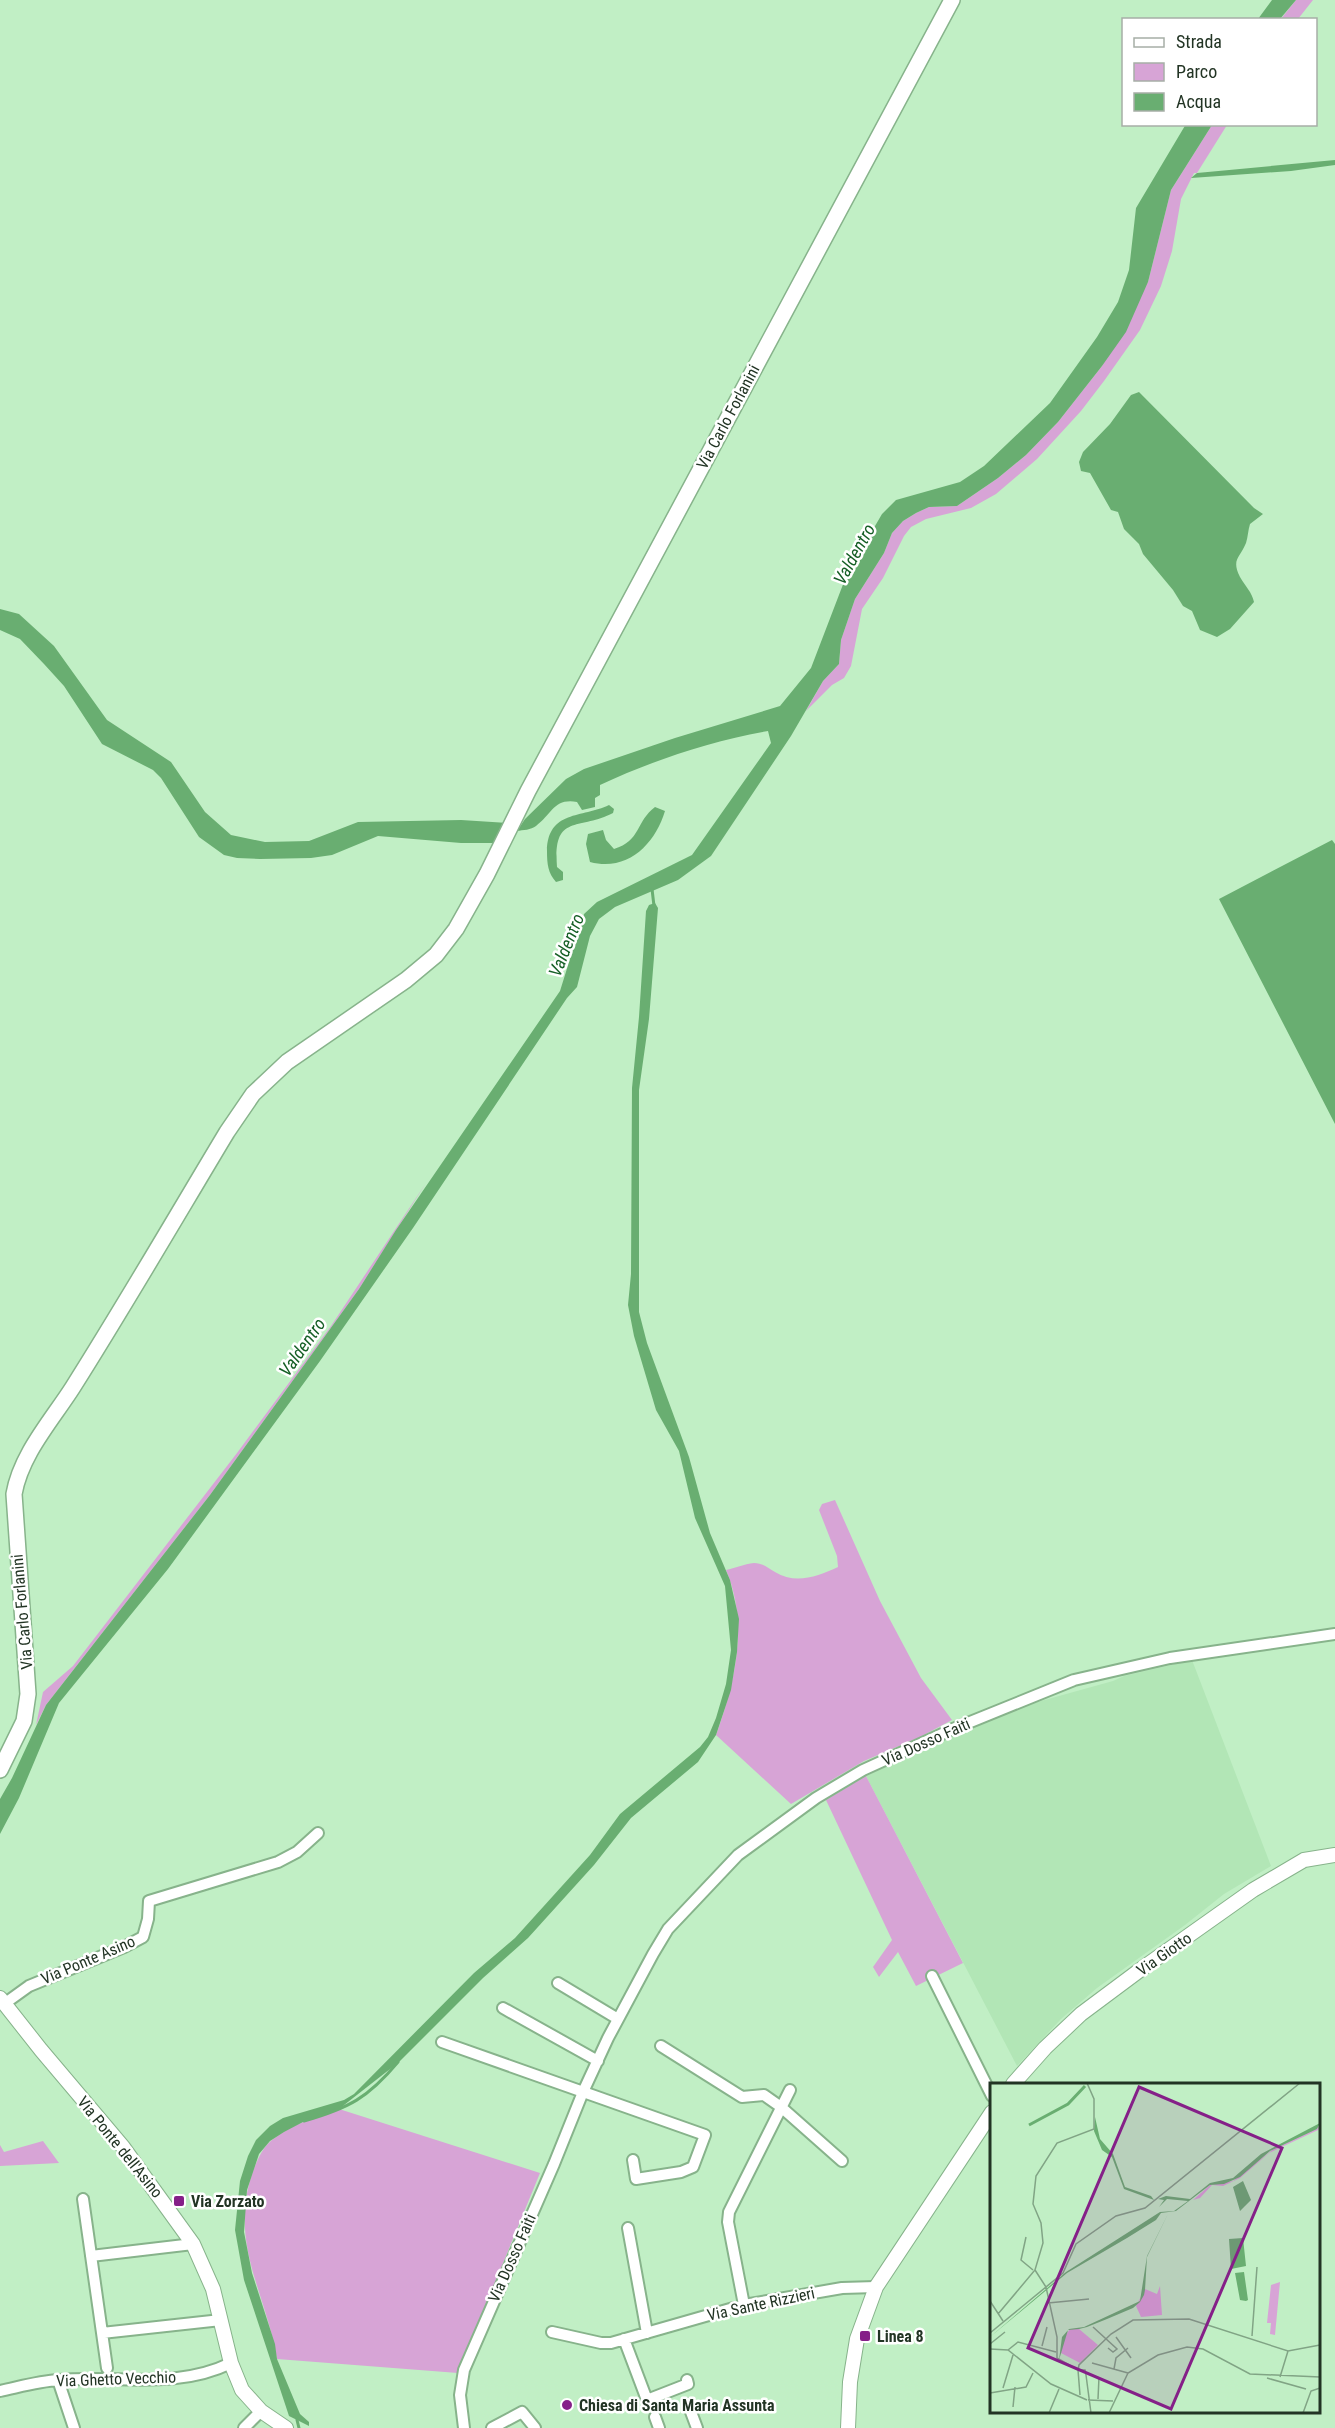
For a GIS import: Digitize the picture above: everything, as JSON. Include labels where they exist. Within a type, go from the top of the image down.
[{"type":"main road","name":"Via Carlo Forlanini","points":[[0,1770],[24,1720],[28,1694],[14,1494],[16,1482],[31,1451],[73,1387],[227,1132],[253,1094],[287,1062],[406,980],[436,955],[456,929],[952,0]]},
{"type":"street","name":"Via Dosso Faiti","points":[[464,2428],[460,2395],[464,2370],[597,2061],[668,1929],[738,1855],[816,1798],[863,1770],[953,1729],[1074,1680],[1170,1658],[1335,1634]]},
{"type":"street","name":"Via Ponte Asino","points":[[2,2001],[29,1986],[143,1937],[148,1919],[149,1901],[278,1862],[297,1852],[318,1833]]},
{"type":"street","name":"Via Giotto","points":[[1015,2083],[1045,2048],[1081,2014],[1253,1890],[1304,1860],[1335,1855]]},
{"type":"street","points":[[932,1976],[990,2092]]},
{"type":"street","points":[[558,1983],[618,2019]]},
{"type":"street","name":"Via Ponte dell'Asino","points":[[2,2001],[123,2147],[193,2244],[213,2289],[231,2363],[242,2390],[261,2411],[286,2428]]},
{"type":"street","points":[[503,2008],[597,2061]]},
{"type":"street","points":[[442,2042],[705,2135],[693,2167],[681,2172],[636,2179],[633,2160]]},
{"type":"street","points":[[661,2046],[742,2097],[764,2095],[781,2106],[842,2161]]},
{"type":"street","points":[[744,2305],[728,2222],[729,2212],[790,2090]]},
{"type":"street","points":[[848,2428],[850,2382],[857,2339],[876,2287],[990,2115]]},
{"type":"street","points":[[83,2199],[107,2368]]},
{"type":"street","points":[[628,2228],[647,2333]]},
{"type":"street","points":[[91,2256],[193,2244]]},
{"type":"street","name":"Via Sante Rizzieri","points":[[552,2332],[601,2343],[624,2340],[744,2305],[842,2288],[876,2287]]},
{"type":"street","points":[[102,2333],[221,2320]]},
{"type":"street","points":[[624,2340],[647,2400],[688,2384],[687,2380]]},
{"type":"street","name":"Via Ghetto Vecchio","points":[[0,2391],[58,2380],[167,2380],[202,2374],[231,2363]]},
{"type":"street","points":[[58,2380],[74,2428]]},
{"type":"street","points":[[688,2404],[697,2428]]},
{"type":"street","points":[[244,2428],[261,2411]]},
{"type":"street","points":[[492,2428],[522,2412],[535,2428]]},
{"type":"street","points":[[655,2417],[659,2428]]},
{"type":"shaded area","points":[[1192,1660],[1271,1866],[1224,1894],[1097,1988],[1061,2019],[1017,2066],[866,1776],[964,1730],[1023,1706],[1124,1676]]},
{"type":"green space","points":[[1296,0],[1313,0],[1299,18],[1282,18]]},
{"type":"green space","points":[[1211,126],[1226,126],[1197,173],[1194,173],[1181,199],[1172,251],[1161,286],[1140,330],[1104,381],[1081,411],[1037,459],[996,494],[971,508],[926,519],[911,527],[904,536],[883,578],[862,609],[851,666],[844,678],[832,685],[806,711],[823,681],[839,664],[841,640],[855,599],[884,553],[892,533],[903,521],[916,513],[929,507],[957,506],[998,478],[1026,455],[1058,422],[1102,366],[1148,282],[1171,190]]},
{"type":"green space","points":[[426,1183],[359,1289],[210,1495],[46,1705],[36,1725],[43,1692],[73,1666],[237,1453],[331,1326]]},
{"type":"green space","points":[[835,1500],[880,1601],[921,1678],[952,1720],[920,1737],[864,1761],[791,1804],[716,1735],[729,1694],[737,1653],[737,1611],[726,1570],[757,1563],[783,1576],[799,1579],[815,1576],[838,1567],[837,1556],[819,1510],[822,1504]]},
{"type":"green space","points":[[866,1776],[963,1963],[916,1986],[898,1952],[879,1977],[873,1967],[892,1940],[826,1800]]},
{"type":"green space","points":[[339,2109],[540,2173],[458,2373],[277,2359],[247,2244],[246,2197],[253,2171],[269,2143],[296,2125]]},
{"type":"green space","points":[[43,2141],[59,2163],[0,2166],[0,2145],[4,2152]]},
{"type":"water","points":[[1272,0],[1296,0],[1281,18],[1259,18]]},
{"type":"water","points":[[1185,126],[1211,126],[1171,190],[1148,282],[1126,332],[1102,366],[1058,422],[1026,455],[998,478],[957,506],[929,507],[916,513],[903,521],[892,533],[884,553],[855,599],[841,640],[839,664],[823,681],[791,736],[711,856],[678,880],[615,907],[599,919],[590,936],[577,987],[567,998],[413,1228],[320,1361],[168,1569],[59,1703],[19,1798],[0,1834],[0,1799],[46,1705],[210,1495],[359,1289],[396,1230],[560,991],[584,914],[597,902],[692,855],[771,743],[768,731],[703,746],[640,768],[600,785],[600,795],[595,798],[595,807],[582,810],[577,802],[563,802],[534,827],[517,831],[525,819],[566,779],[584,769],[780,706],[811,668],[847,574],[882,514],[896,500],[960,482],[984,466],[1050,403],[1097,337],[1118,302],[1129,270],[1136,208]]},
{"type":"water","points":[[1335,160],[1335,165],[1291,171],[1191,178],[1197,173]]},
{"type":"water","points":[[1139,392],[1254,508],[1263,514],[1250,524],[1246,543],[1236,562],[1237,571],[1254,602],[1230,629],[1217,637],[1200,630],[1192,611],[1183,606],[1173,590],[1143,554],[1139,544],[1124,529],[1118,512],[1111,510],[1090,473],[1081,471],[1079,462],[1083,452],[1110,424],[1131,395]]},
{"type":"water","points":[[0,609],[19,614],[54,646],[107,720],[171,762],[205,812],[231,835],[265,842],[309,841],[358,822],[461,820],[508,823],[500,843],[461,843],[378,836],[332,855],[311,858],[260,859],[224,855],[199,837],[161,778],[153,770],[102,744],[64,686],[20,639],[0,630]]},
{"type":"water","points":[[609,805],[614,809],[613,813],[570,826],[559,838],[557,867],[563,872],[563,880],[556,882],[550,872],[547,856],[549,838],[553,828],[568,818]]},
{"type":"water","points":[[655,807],[665,811],[654,834],[638,853],[616,863],[590,862],[586,844],[588,834],[603,830],[606,840],[614,849],[634,836],[644,818]]},
{"type":"water","points":[[1332,840],[1335,844],[1335,1124],[1219,899]]},
{"type":"water","points":[[655,903],[658,908],[649,1019],[639,1090],[639,1312],[647,1343],[689,1457],[710,1533],[730,1580],[739,1619],[731,1690],[716,1735],[698,1762],[631,1818],[594,1865],[528,1938],[483,1978],[399,2062],[339,2109],[303,2122],[284,2132],[270,2141],[259,2154],[247,2190],[244,2232],[252,2273],[275,2344],[277,2359],[300,2414],[309,2422],[309,2426],[289,2416],[244,2280],[235,2230],[240,2181],[256,2140],[270,2126],[283,2118],[344,2100],[354,2094],[474,1973],[515,1938],[590,1855],[620,1814],[700,1747],[708,1737],[716,1718],[726,1684],[731,1650],[725,1586],[695,1518],[679,1451],[656,1410],[634,1336],[628,1305],[631,1274],[632,1088],[646,911],[649,905]]},
{"type":"waterway","points":[[652,889],[654,906]]},
{"type":"waterway","points":[[304,2121],[357,2100],[377,2085],[398,2062]]},
{"type":"waterway","points":[[297,2420],[299,2428]]},
{"type":"place","name":"Via Zorzato","points":[[179,2201]]},
{"type":"place","name":"Linea 8","points":[[865,2336]]},
{"type":"place","name":"Chiesa di Santa Maria Assunta","points":[[567,2405]]},
{"type":"water label","name":"Valdentro","points":[[854,554]]},
{"type":"water label","name":"Valdentro","points":[[566,945]]},
{"type":"water label","name":"Valdentro","points":[[302,1347]]}]
